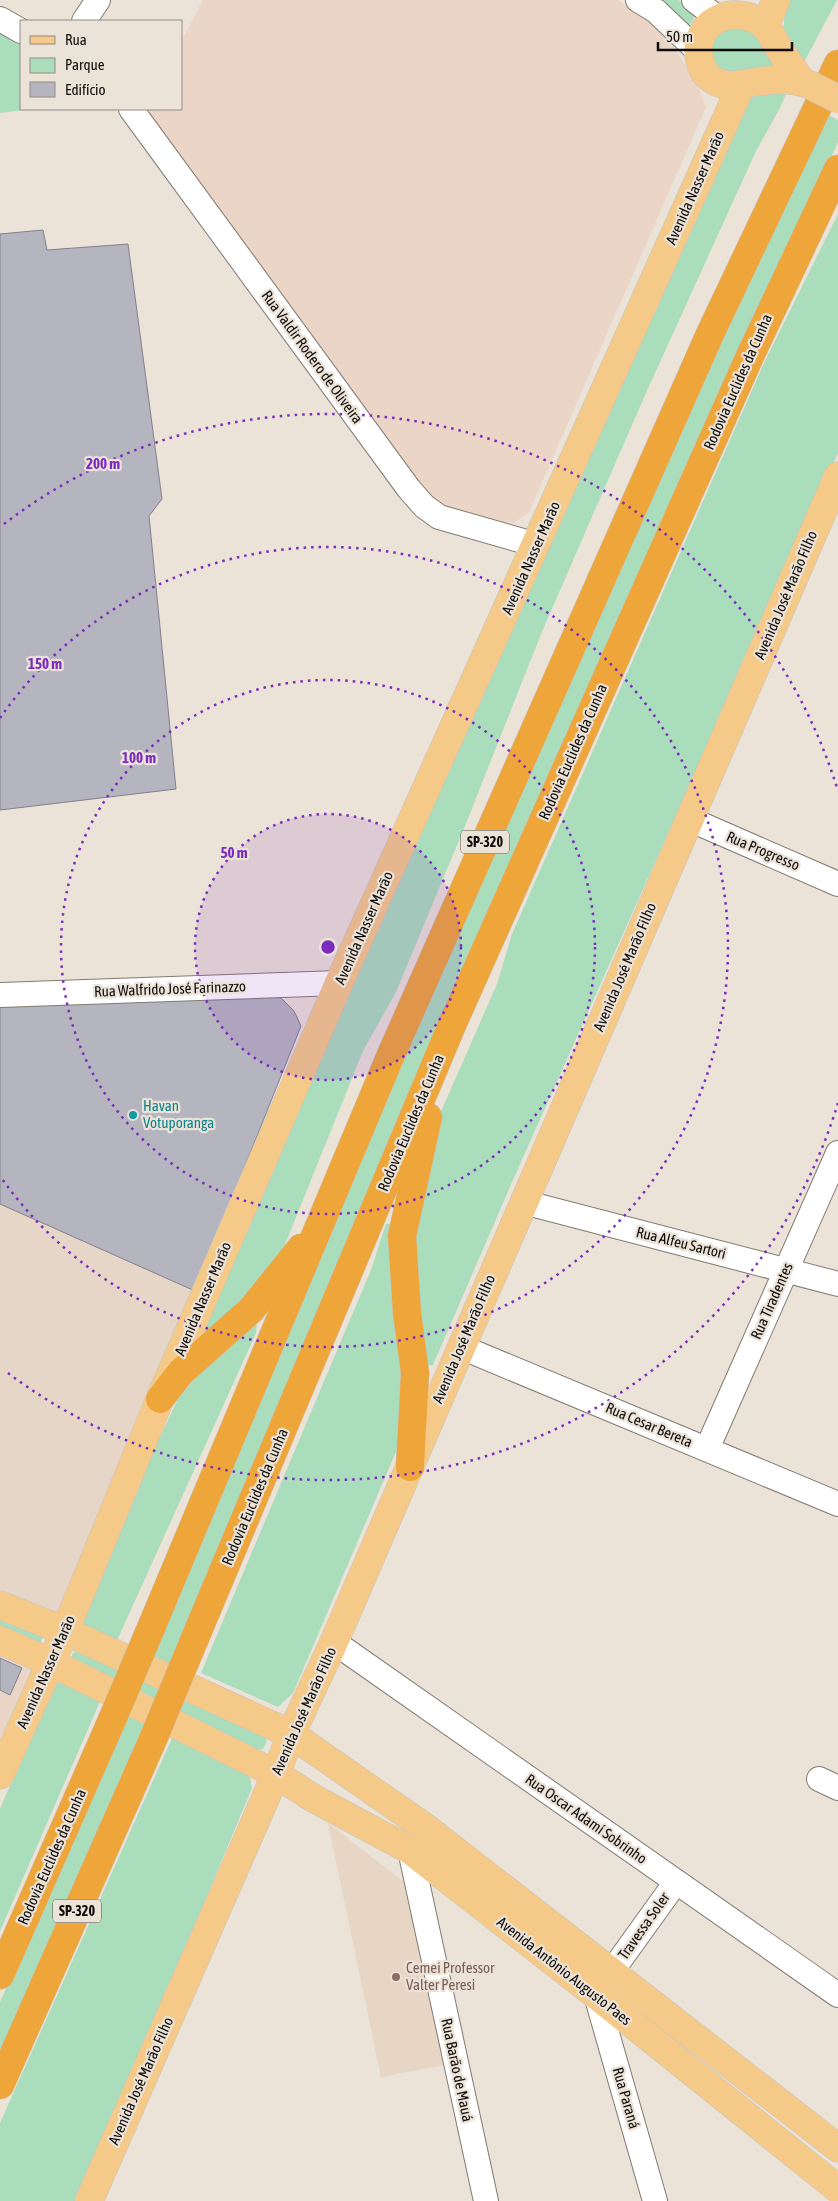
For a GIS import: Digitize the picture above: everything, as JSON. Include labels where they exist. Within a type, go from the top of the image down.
[{"type":"highway","name":"Rodovia Euclides da Cunha","points":[[0,1976],[151,1628],[390,1056],[710,334],[838,64]]},
{"type":"highway","name":"Rodovia Euclides da Cunha","points":[[0,2085],[154,1737],[452,1025],[746,365],[838,169]]},
{"type":"highway","points":[[410,1467],[415,1373],[407,1313],[402,1236],[420,1152],[452,1025]]},
{"type":"highway","points":[[160,1399],[181,1372],[251,1310],[320,1226]]},
{"type":"main road","points":[[765,26],[776,0]]},
{"type":"main road","points":[[806,84],[765,26],[749,16],[738,14],[718,18],[709,24],[703,33],[698,51],[702,68],[710,78],[723,84],[741,86],[761,81],[806,84],[838,99]]},
{"type":"main road","name":"Avenida Nasser Marão","points":[[0,1775],[65,1631],[160,1399],[339,983],[537,545],[741,86]]},
{"type":"main road","name":"Avenida José Marão Filho","points":[[89,2201],[276,1774],[291,1734],[334,1642],[410,1467],[838,476]]},
{"type":"main road","name":"Avenida Antônio Augusto Paes","points":[[0,1605],[65,1631],[291,1734],[426,1828],[838,2148]]},
{"type":"main road","name":"Avenida Antônio Augusto Paes","points":[[0,1640],[50,1662],[276,1774],[313,1798],[410,1850],[596,1995],[838,2189]]},
{"type":"main road","points":[[410,1850],[426,1828]]},
{"type":"main road","points":[[596,1995],[612,1971]]},
{"type":"street","points":[[85,20],[98,0]]},
{"type":"street","points":[[638,0],[656,11],[698,51]]},
{"type":"street","points":[[694,0],[718,18]]},
{"type":"street","points":[[0,20],[20,30]]},
{"type":"street","name":"Rua Valdir Rodero de Oliveira","points":[[132,110],[409,489],[424,506],[439,517],[537,545]]},
{"type":"street","name":"Rua Progresso","points":[[689,819],[838,884]]},
{"type":"street","name":"Rua Walfrido José Farinazzo","points":[[0,995],[339,983]]},
{"type":"street","name":"Rua Tiradentes","points":[[707,1449],[838,1153]]},
{"type":"street","name":"Rua Alfeu Sartori","points":[[523,1202],[838,1284]]},
{"type":"street","name":"Rua Cesar Bereta","points":[[461,1347],[838,1504]]},
{"type":"street","name":"Rua Oscar Adamí Sobrinho","points":[[334,1642],[838,1995]]},
{"type":"street","name":"Rua Barão de Mauá","points":[[410,1850],[486,2201]]},
{"type":"street","name":"Travessa Soler","points":[[612,1971],[676,1882]]},
{"type":"street","name":"Rua Paraná","points":[[596,1995],[655,2201]]},
{"type":"shaded area","points":[[203,0],[618,0],[661,29],[697,83],[706,107],[529,512],[514,523],[490,522],[427,499],[139,110],[182,110],[182,40]]},
{"type":"shaded area","points":[[0,1204],[195,1291],[59,1611],[43,1615],[0,1596]]},
{"type":"shaded area","points":[[0,1649],[27,1661],[33,1671],[0,1739]]},
{"type":"shaded area","name":"Cemei Professor Valter Peresi","points":[[328,1823],[413,1889],[450,2064],[381,2077]]},
{"type":"green space","points":[[652,0],[678,0],[693,8],[694,18],[690,25],[684,26]]},
{"type":"green space","points":[[786,0],[837,0],[803,64],[782,42]]},
{"type":"green space","points":[[747,21],[782,66],[729,73],[712,64],[710,32]]},
{"type":"green space","points":[[0,34],[20,43],[20,110],[22,110],[0,113]]},
{"type":"green space","points":[[755,89],[786,93],[781,106],[756,151],[645,395],[541,634],[465,826],[396,992],[363,1051],[284,1247],[248,1305],[201,1341],[203,1327],[230,1254]]},
{"type":"green space","points":[[825,113],[838,120],[838,142],[742,352],[170,1671],[149,1663],[327,1227],[718,335]]},
{"type":"green space","points":[[838,214],[838,453],[512,1182],[433,1365],[425,1366],[408,1234],[436,1123],[497,984],[512,934],[764,363]]},
{"type":"green space","points":[[394,1223],[405,1378],[398,1447],[293,1693],[278,1707],[201,1673],[371,1270],[386,1224]]},
{"type":"green space","points":[[257,1320],[256,1333],[115,1645],[86,1631],[82,1619],[141,1467],[161,1435],[178,1399],[197,1376]]},
{"type":"green space","points":[[0,1615],[43,1637],[39,1646],[0,1633]]},
{"type":"green space","points":[[79,1650],[264,1734],[267,1741],[263,1749],[255,1750],[71,1658],[73,1653]]},
{"type":"green space","points":[[64,1682],[102,1697],[0,1931],[0,1809],[54,1683]]},
{"type":"green space","points":[[130,1713],[147,1722],[0,2057],[0,2002]]},
{"type":"green space","points":[[173,1736],[250,1777],[252,1788],[77,2201],[0,2201],[0,2123]]},
{"type":"building","points":[[43,230],[47,250],[128,244],[162,499],[149,516],[176,789],[0,810],[0,234]]},
{"type":"building","name":"Havan Votuporanga","points":[[265,995],[281,998],[294,1011],[301,1026],[195,1291],[0,1204],[0,1007]]},
{"type":"building","points":[[0,1658],[22,1668],[10,1695],[0,1690]]},
{"type":"place","name":"Havan Votuporanga","points":[[133,1115]]},
{"type":"place","name":"Cemei Professor Valter Peresi","points":[[396,1977]]}]
